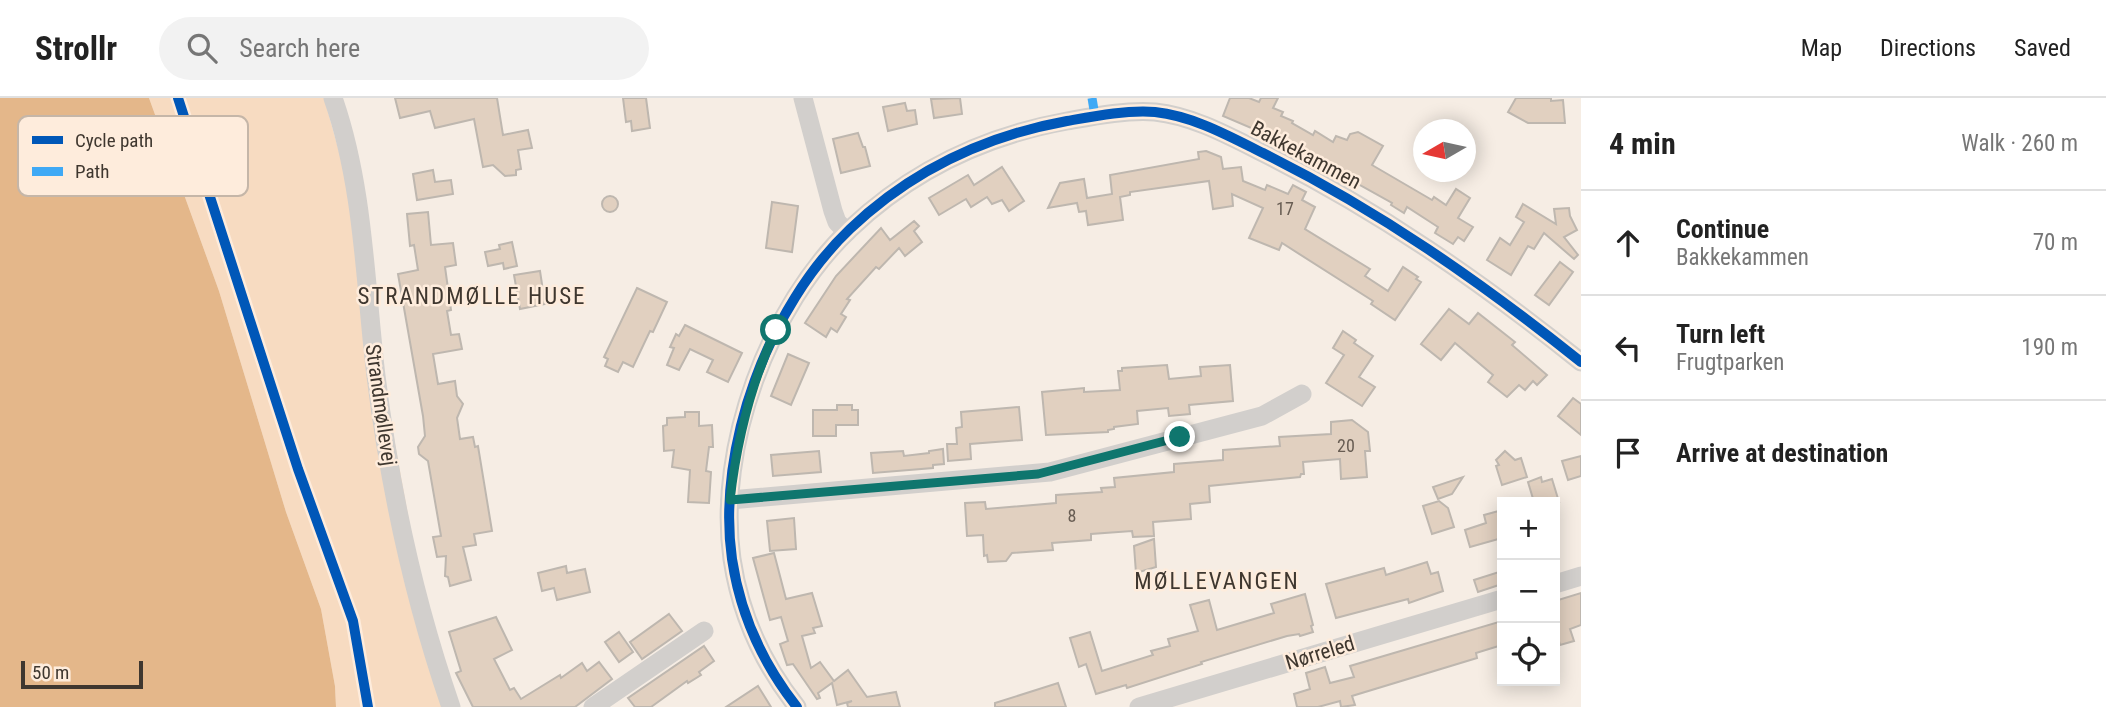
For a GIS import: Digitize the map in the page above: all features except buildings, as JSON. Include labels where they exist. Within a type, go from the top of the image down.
[{"type":"street","name":"Strandmøllevej","points":[[333,98],[344,132],[356,192],[391,481],[423,617],[451,707]]},
{"type":"street","points":[[803,98],[833,211],[837,222],[847,232]]},
{"type":"street","name":"Bakkekammen","points":[[797,707],[770,668],[746,612],[732,559],[730,500],[746,406],[760,365],[792,303],[847,232],[914,179],[971,148],[1048,124],[1115,114],[1160,113],[1196,122],[1231,137],[1334,191],[1428,247],[1513,307],[1581,362]]},
{"type":"street","points":[[730,500],[1051,472],[1262,415],[1302,394]]},
{"type":"street","points":[[1560,582],[1581,576]]},
{"type":"street","name":"Nørreled","points":[[1139,707],[1497,600]]},
{"type":"street","points":[[593,707],[704,631]]},
{"type":"shaded area","points":[[0,98],[149,98],[156,116],[18,116],[18,196],[185,196],[219,291],[286,512],[321,609],[335,686],[336,707],[0,707]]},
{"type":"shaded area","points":[[149,98],[324,98],[347,180],[443,707],[336,707],[335,686],[321,609],[286,512],[219,291],[185,196],[248,196],[248,116],[156,116]]},
{"type":"marked path","points":[[1092,98],[1095,116]]},
{"type":"cycle path","points":[[178,98],[184,116]]},
{"type":"cycle path","points":[[797,707],[774,673],[755,637],[741,599],[732,559],[729,516],[732,471],[741,426],[755,381],[773,338],[795,297],[821,261],[850,229],[873,208],[924,173],[978,146],[1036,128],[1110,114],[1155,112],[1197,122],[1306,175],[1388,223],[1467,276],[1581,362]]},
{"type":"cycle path","points":[[210,196],[298,469],[353,621],[368,707]]},
{"type":"district","name":"STRANDMØLLE HUSE","points":[[472,296]]},
{"type":"district","name":"MØLLEVANGEN","points":[[1217,581]]},
{"type":"route","points":[[776,330],[758,369],[746,406],[730,500],[1038,474],[1180,437]]}]
